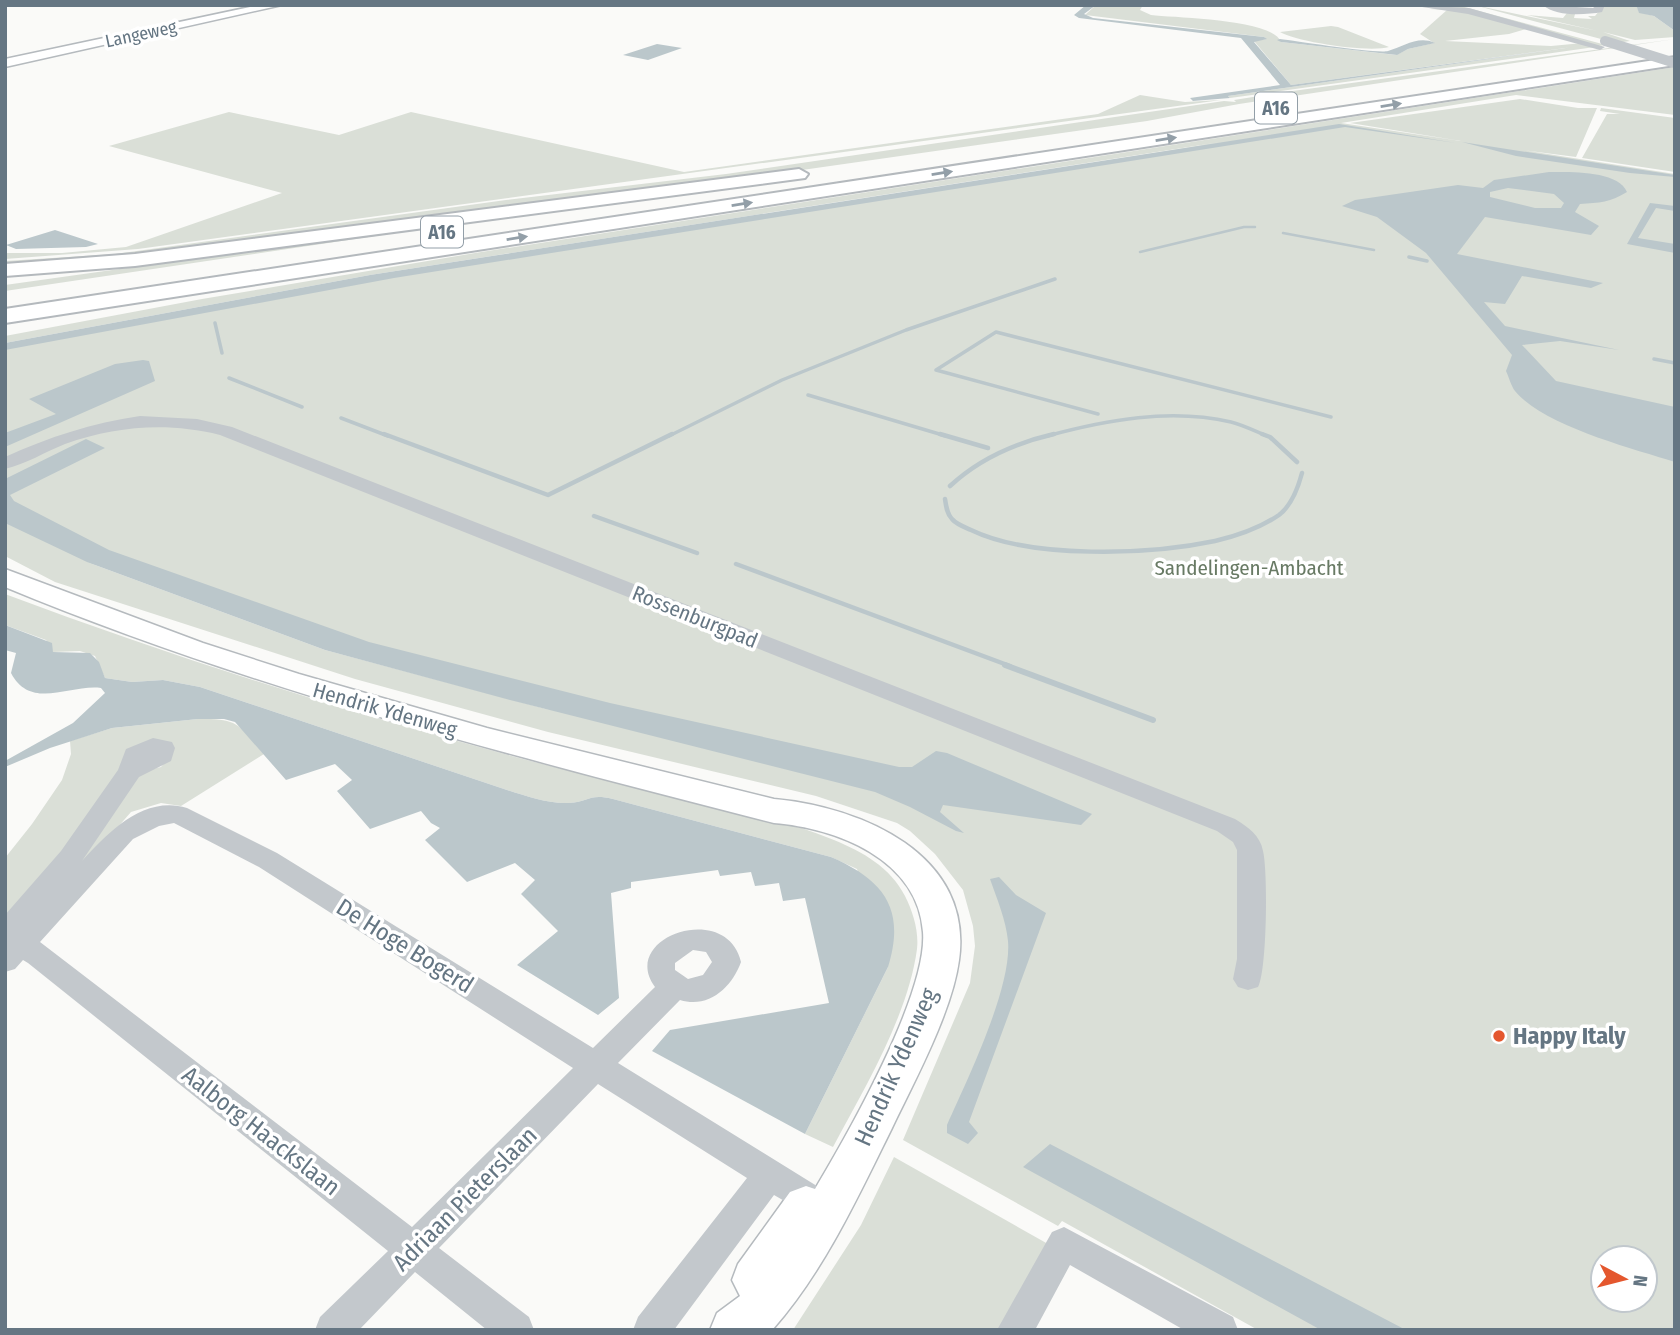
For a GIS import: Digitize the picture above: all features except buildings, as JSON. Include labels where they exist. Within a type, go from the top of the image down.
[{"type":"highway","name":"A16","points":[[5,297],[878,167],[1674,59]]},
{"type":"highway","name":"A16","points":[[5,316],[1674,59]]},
{"type":"highway","name":"A16","points":[[5,270],[89,265],[738,180],[878,167]]},
{"type":"highway","name":"A16","points":[[5,282],[274,242]]},
{"type":"highway","name":"A16","points":[[5,330],[407,260],[450,248]]},
{"type":"main road","name":"Langeweg","points":[[5,63],[276,5]]},
{"type":"main road","name":"Hendrik Ydenweg","points":[[5,577],[156,638],[291,682],[477,737],[774,811],[792,821],[873,851],[892,867],[907,883],[920,909],[925,934],[924,960],[916,986],[879,1077],[817,1205],[799,1254],[757,1312],[733,1330]]},
{"type":"street","points":[[1413,5],[1469,11],[1674,59]]},
{"type":"street","points":[[1467,5],[1602,44]]},
{"type":"street","points":[[1533,5],[1596,11],[1601,5]]},
{"type":"street","name":"Rossenburgpad","points":[[5,464],[56,441],[102,427],[145,420],[200,423],[1226,825],[1243,836],[1250,850],[1251,959],[1248,979]]},
{"type":"street","points":[[10,944],[130,771]]},
{"type":"street","name":"De Hoge Bogerd","points":[[10,944],[124,833],[143,820],[178,814],[268,860],[817,1205]]},
{"type":"street","name":"Aalborg Haackslaan","points":[[10,944],[516,1330]]},
{"type":"street","name":"Adriaan Pieterslaan","points":[[333,1330],[674,987]]},
{"type":"street","points":[[651,1330],[769,1175]]},
{"type":"street","points":[[1015,1330],[1064,1243],[1220,1330]]},
{"type":"green space","points":[[1096,5],[1143,5],[1140,10],[1151,15],[1223,21],[1261,28],[1274,34],[1281,42],[1396,55],[1408,49],[1434,43],[1420,34],[1447,10],[1430,9],[1445,7],[1442,6],[1419,5],[1457,5],[1606,45],[1598,46],[1505,20],[1529,28],[1509,34],[1445,41],[1551,46],[1583,43],[1595,47],[1230,98],[1228,96],[1573,47],[1291,85],[1254,41],[1266,39],[1264,37],[1085,15]]},
{"type":"green space","points":[[1474,5],[1598,31],[1527,15],[1563,18],[1567,13],[1575,14],[1574,18],[1592,19],[1588,16],[1595,16],[1604,5],[1636,5],[1639,12],[1654,16],[1675,31],[1675,37],[1635,40],[1603,32],[1630,41],[1616,43]]},
{"type":"green space","points":[[1331,26],[1389,47],[1366,49],[1333,46],[1280,32]]},
{"type":"green space","points":[[1675,39],[1239,104],[1147,121],[795,171],[211,247],[5,264],[5,261],[115,254],[506,200],[726,174],[1224,101],[1236,102],[1234,100],[1278,93]]},
{"type":"green space","name":"Sandelingen-Ambacht","points":[[1675,67],[1675,115],[1516,95],[1341,123],[1461,141],[1350,123],[1520,99],[1578,108],[1597,108],[1576,157],[1523,150],[1675,174],[1675,1330],[1258,1330],[1062,1221],[1058,1226],[903,1140],[970,983],[975,946],[973,926],[963,890],[935,854],[910,831],[897,823],[816,796],[548,732],[355,679],[55,582],[5,556],[5,346],[382,279],[1221,142],[370,275],[5,343],[5,336],[202,299],[475,253]],"holes":[[[87,562],[550,710],[325,650]]]},
{"type":"green space","points":[[1140,95],[1185,102],[1221,100],[138,249],[5,259],[5,253],[62,253],[126,247],[282,193],[109,146],[229,112],[339,135],[411,112],[684,172],[1098,114]]},
{"type":"green space","points":[[1601,108],[1675,118],[1675,172],[1582,158],[1607,114],[1620,114],[1600,111]]},
{"type":"green space","points":[[705,187],[5,291],[5,285]]},
{"type":"green space","points":[[5,594],[262,683],[523,759],[759,815],[797,826],[865,855],[892,877],[905,896],[915,922],[917,949],[895,1026],[833,1147],[805,1134],[888,967],[857,869],[831,857],[613,799],[594,797],[561,803],[529,797],[200,687],[163,680],[132,682],[105,678],[95,656],[80,651],[53,652],[46,640],[5,625]]},
{"type":"green space","points":[[198,719],[222,720],[237,725],[264,754],[181,806],[161,803],[131,812],[30,928],[25,925],[74,868],[140,772],[161,767],[172,754],[171,746],[162,743],[153,742],[136,748],[64,852],[8,920],[5,918],[5,858],[62,780],[71,754],[70,741],[112,728]]},
{"type":"green space","points":[[894,1157],[1048,1244],[998,1330],[793,1330],[861,1225]]},
{"type":"shaded area","points":[[1086,5],[1096,5],[1084,14],[1093,18],[1264,37],[1267,39],[1254,42],[1291,85],[1574,47],[1228,96],[1230,98],[1193,101],[1190,98],[1280,85],[1241,38],[1079,18],[1074,15]]},
{"type":"shaded area","points":[[1636,5],[1675,5],[1675,31],[1654,16],[1639,13]]},
{"type":"shaded area","points":[[1277,40],[1381,51],[1423,40],[1435,43],[1408,49],[1397,55]]},
{"type":"shaded area","points":[[657,44],[682,48],[648,60],[623,55]]},
{"type":"shaded area","points":[[1339,124],[1456,143],[1345,127],[394,278],[5,350],[5,343],[370,275]]},
{"type":"shaded area","points":[[1462,142],[1675,175],[1675,177],[1516,156]]},
{"type":"shaded area","points":[[1549,172],[1592,174],[1614,180],[1627,192],[1605,201],[1580,204],[1575,212],[1599,226],[1591,235],[1485,217],[1457,254],[1603,283],[1591,288],[1522,276],[1505,304],[1484,302],[1505,326],[1619,350],[1560,341],[1522,345],[1556,381],[1675,407],[1675,462],[1589,434],[1528,404],[1514,389],[1506,371],[1512,355],[1426,253],[1377,217],[1342,206],[1355,200],[1458,185],[1483,188],[1494,180]],"holes":[[[1508,188],[1554,194],[1564,203],[1561,208],[1535,208],[1490,197],[1490,192]]]},
{"type":"shaded area","points":[[1650,203],[1675,206],[1675,211],[1656,208],[1638,238],[1675,244],[1675,253],[1627,244]]},
{"type":"shaded area","points":[[55,230],[98,244],[86,247],[16,249],[6,245]]},
{"type":"shaded area","points":[[149,361],[155,381],[5,447],[5,433],[56,414],[29,399],[115,364]]},
{"type":"shaded area","points":[[86,439],[105,448],[10,495],[14,501],[109,550],[369,642],[610,703],[899,767],[912,767],[936,751],[947,753],[1092,814],[1081,825],[943,805],[940,812],[964,833],[956,831],[875,792],[514,701],[325,650],[87,562],[5,523],[5,479]]},
{"type":"shaded area","points":[[5,625],[52,643],[53,652],[90,653],[99,662],[105,678],[132,682],[163,680],[200,687],[529,797],[561,803],[594,797],[613,799],[831,857],[865,876],[886,899],[892,913],[893,947],[888,967],[805,1134],[652,1051],[670,1030],[829,1003],[805,898],[783,901],[779,883],[755,886],[751,872],[720,876],[718,870],[631,882],[631,888],[611,893],[619,998],[598,1015],[517,965],[558,931],[521,894],[535,880],[515,863],[467,882],[425,840],[440,828],[431,823],[421,811],[370,829],[337,791],[352,780],[335,764],[286,780],[235,722],[224,719],[198,719],[112,728],[50,748],[5,767],[5,761],[73,723],[105,693],[101,688],[52,693],[29,691],[19,684],[11,673],[16,653],[5,650]]},
{"type":"shaded area","points":[[999,877],[1016,895],[1046,913],[969,1122],[978,1133],[968,1144],[947,1133],[947,1125],[987,1034],[1003,983],[1008,941],[990,879]]},
{"type":"shaded area","points":[[1050,1144],[1406,1330],[1321,1330],[1023,1167]]},
{"type":"waterway","points":[[1140,252],[1244,227],[1255,227]]},
{"type":"waterway","points":[[1283,233],[1374,250]]},
{"type":"waterway","points":[[1409,257],[1427,261]]},
{"type":"waterway","points":[[669,436],[782,380],[906,330],[1055,279]]},
{"type":"waterway","points":[[215,323],[222,353]]},
{"type":"waterway","points":[[1098,414],[936,370],[996,332],[1331,417]]},
{"type":"waterway","points":[[1654,359],[1675,363]]},
{"type":"waterway","points":[[229,378],[302,407]]},
{"type":"waterway","points":[[808,395],[946,436]]},
{"type":"waterway","points":[[1047,436],[1092,425],[1162,416],[1231,422],[1265,435]]},
{"type":"waterway","points":[[341,418],[388,436]]},
{"type":"waterway","points":[[384,434],[548,495],[672,434]]},
{"type":"waterway","points":[[940,434],[988,448]]},
{"type":"waterway","points":[[950,486],[998,453],[1054,434]]},
{"type":"waterway","points":[[1265,435],[1297,462]]},
{"type":"waterway","points":[[945,499],[949,515],[956,522],[996,539],[1025,546],[1091,552],[1157,549],[1215,541],[1264,524],[1288,506],[1302,473]]},
{"type":"waterway","points":[[594,516],[697,553]]},
{"type":"waterway","points":[[736,564],[1010,666]]},
{"type":"waterway","points":[[1005,665],[1153,720]]},
{"type":"place","name":"Happy Italy","points":[[1499,1036]]}]
